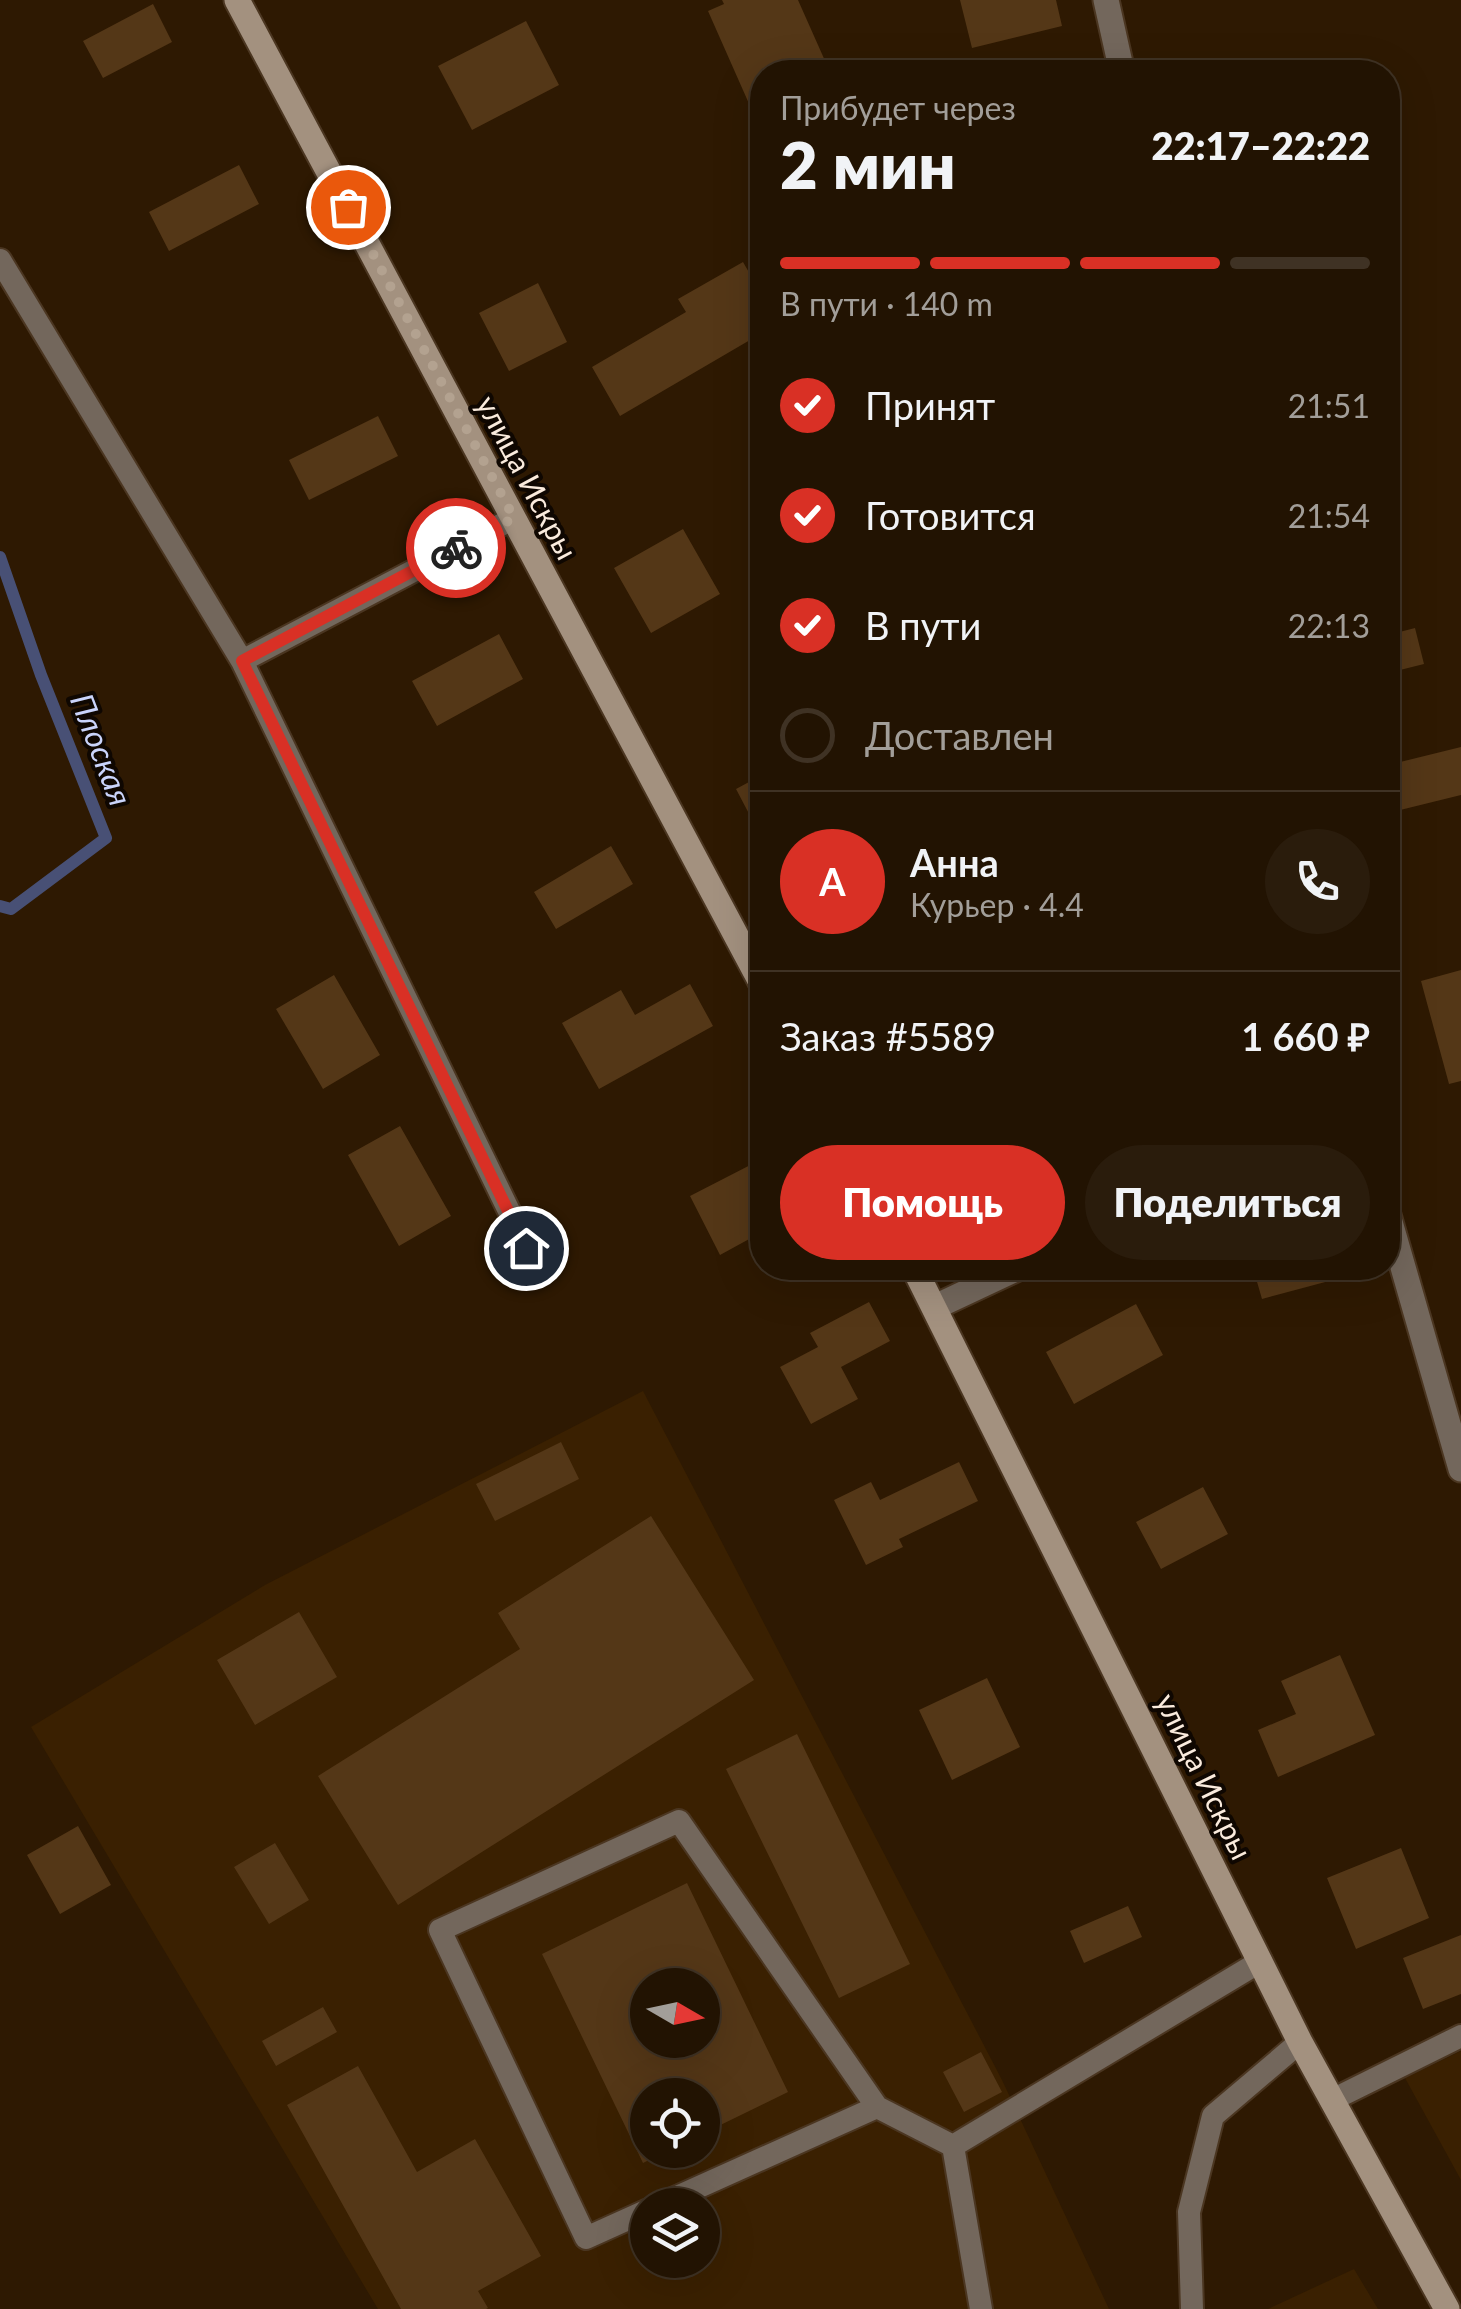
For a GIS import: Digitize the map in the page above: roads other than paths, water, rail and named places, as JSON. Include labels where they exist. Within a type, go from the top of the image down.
[{"type":"main road","name":"улица Искры","points":[[237,0],[750,961]]},
{"type":"main road","name":"улица Искры","points":[[920,1280],[1300,2042],[1447,2309]]},
{"type":"street","points":[[1106,0],[1119,60]]},
{"type":"street","points":[[1400,1257],[1461,1469]]},
{"type":"street","points":[[935,1307],[992,1280]]},
{"type":"lane","points":[[0,260],[242,661],[526,1248]]},
{"type":"lane","points":[[242,661],[514,518]]},
{"type":"lane","points":[[630,2218],[586,2238],[440,1930],[679,1821],[877,2107],[953,2146]]},
{"type":"lane","points":[[953,2146],[1260,1962]]},
{"type":"lane","points":[[1332,2100],[1461,2036]]},
{"type":"lane","points":[[1192,2309],[1189,2212],[1213,2116],[1300,2042]]},
{"type":"lane","points":[[697,2188],[877,2107]]},
{"type":"lane","points":[[953,2146],[982,2309]]},
{"type":"waterway","name":"Плоская","points":[[0,557],[41,675],[106,838],[11,909],[0,906]]}]
